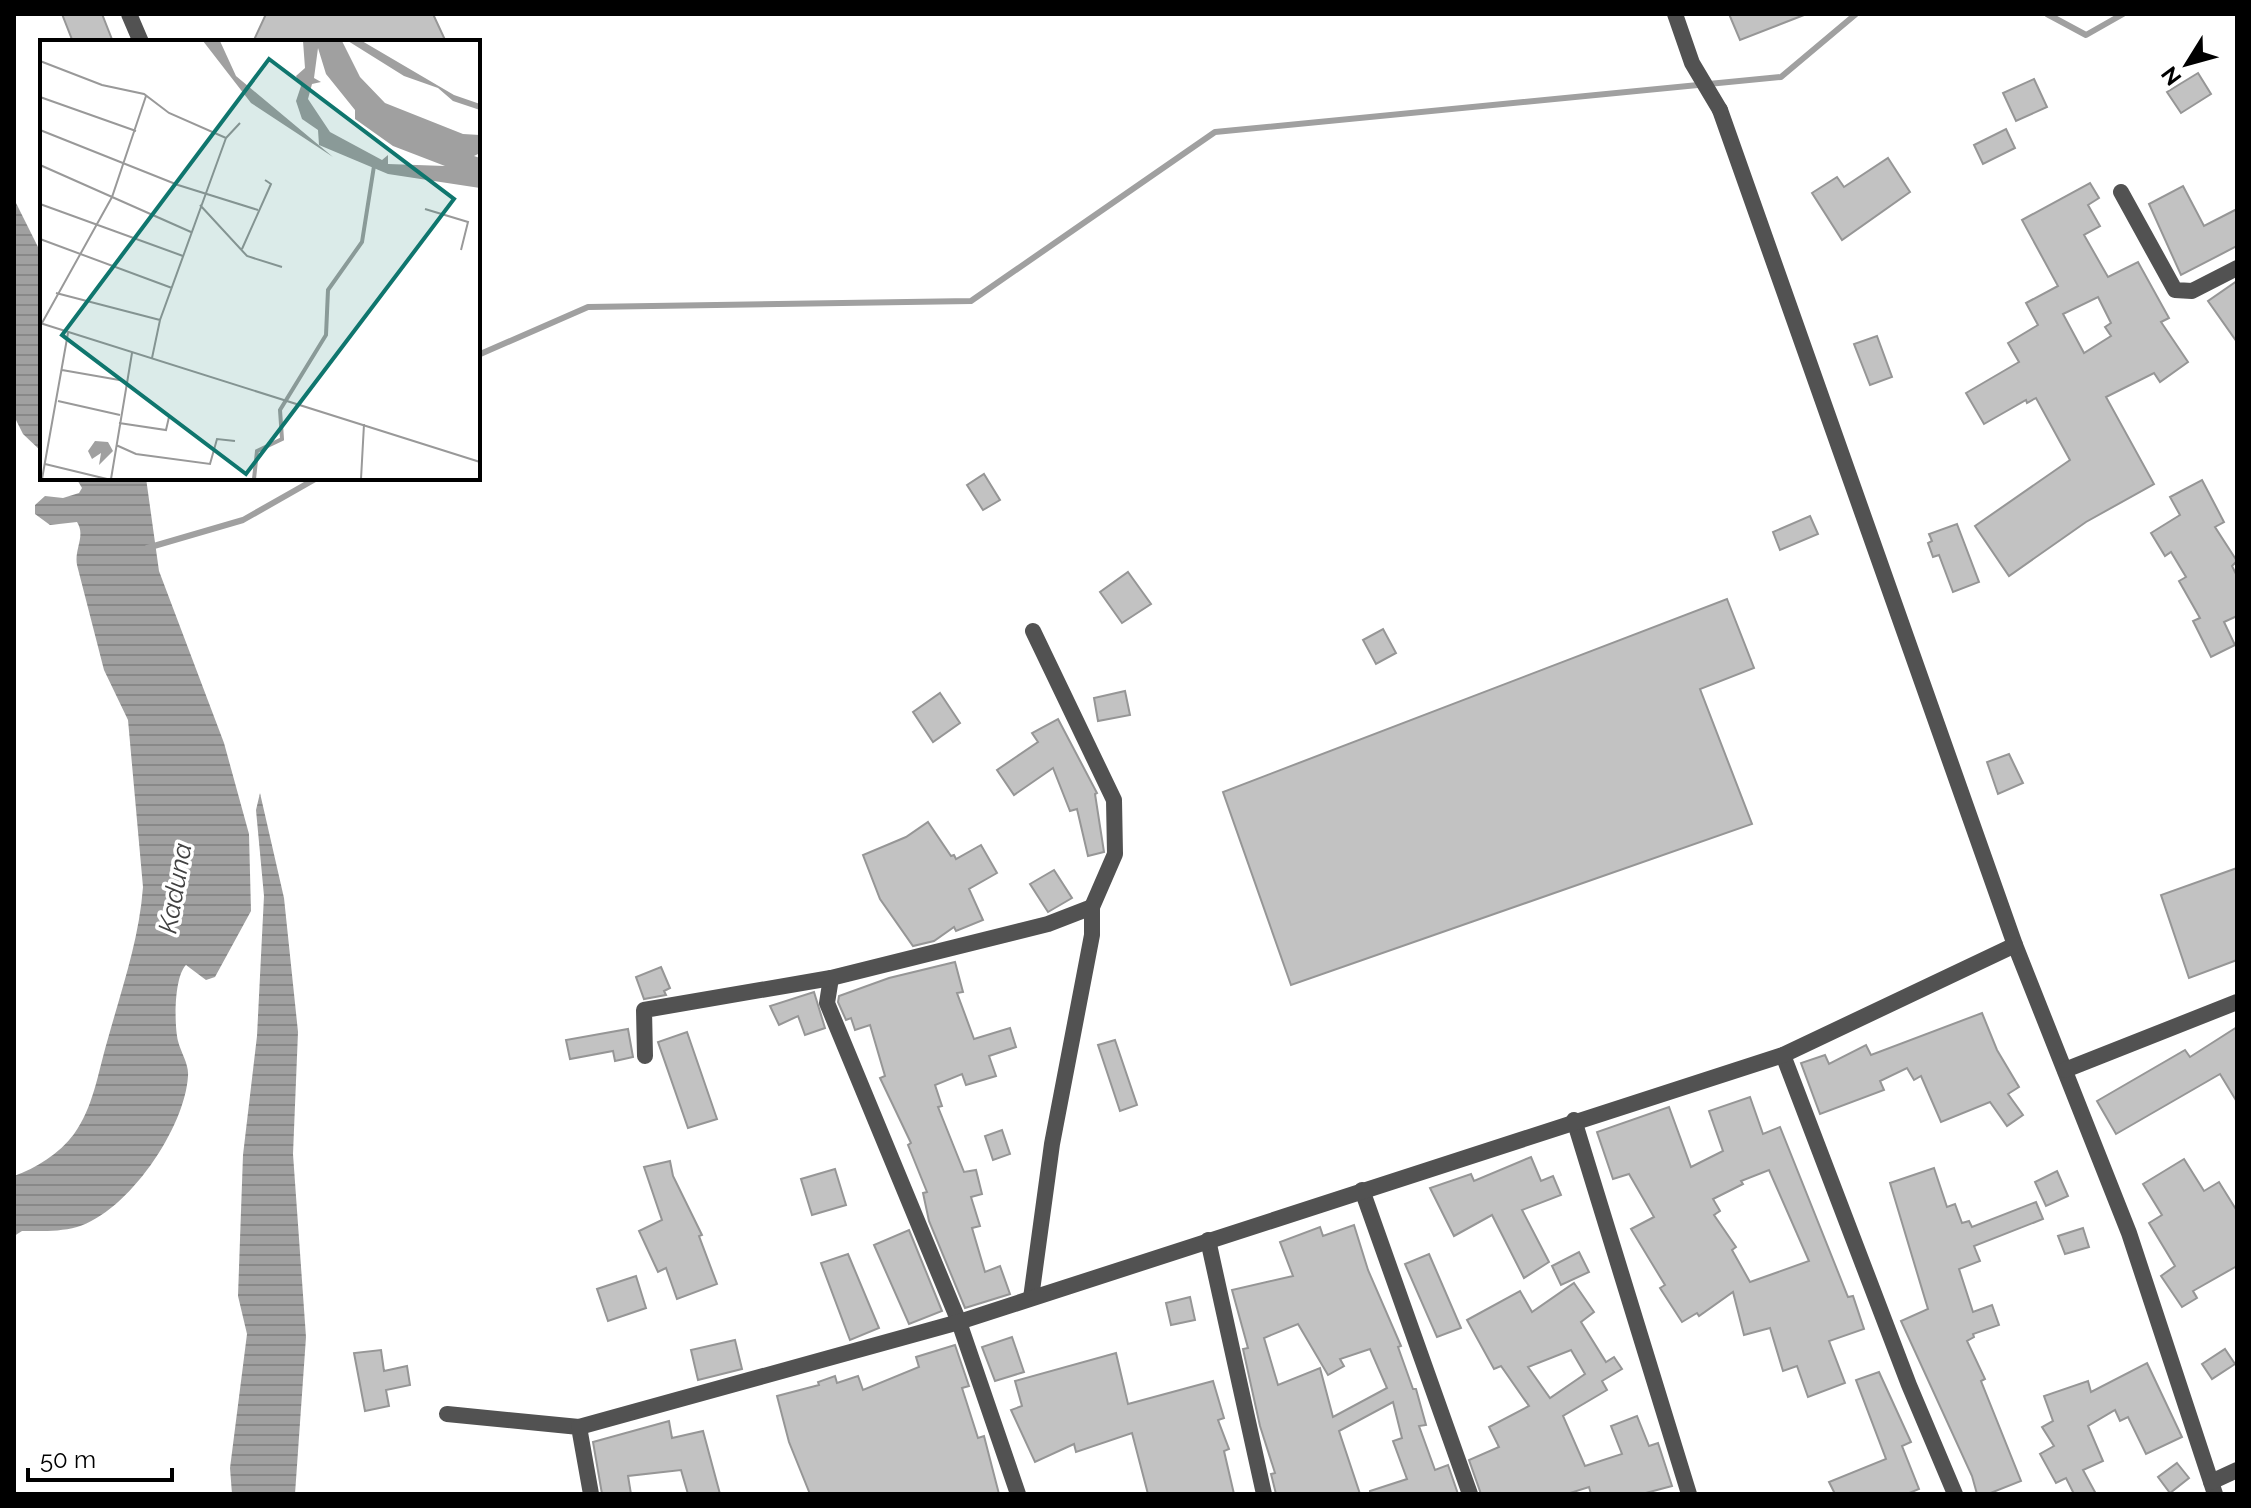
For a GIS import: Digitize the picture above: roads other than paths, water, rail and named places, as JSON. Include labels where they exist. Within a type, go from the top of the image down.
[{"type":"street","points":[[129,14],[140,40]]},
{"type":"street","points":[[1675,14],[1692,63],[1720,110],[2015,945],[2129,1233],[2213,1488],[2237,1470]]},
{"type":"street","points":[[2121,192],[2175,290],[2192,291],[2237,268]]},
{"type":"street","points":[[1031,1298],[1052,1144],[1092,935],[1092,907],[1115,854],[1114,800],[1033,631]]},
{"type":"street","points":[[645,1056],[644,1010],[831,978],[1048,924],[1092,907]]},
{"type":"street","points":[[447,1414],[579,1427],[959,1322],[1574,1120],[1783,1055],[2015,945]]},
{"type":"street","points":[[831,978],[827,1003],[959,1322],[1018,1494]]},
{"type":"street","points":[[2065,1070],[2237,1002]]},
{"type":"street","points":[[1783,1055],[1909,1385],[1955,1494]]},
{"type":"street","points":[[1574,1120],[1689,1494]]},
{"type":"street","points":[[1362,1190],[1470,1494]]},
{"type":"street","points":[[1208,1240],[1264,1494]]},
{"type":"street","points":[[579,1427],[591,1494]]},
{"type":"water","points":[[14,199],[40,251],[40,450],[23,434],[15,418]]},
{"type":"water","name":"Kaduna","points":[[77,480],[146,480],[159,571],[224,743],[249,834],[251,911],[215,977],[206,980],[186,965],[182,971],[177,990],[176,1024],[188,1076],[177,1119],[150,1165],[134,1186],[96,1218],[70,1229],[22,1231],[14,1236],[14,1176],[39,1164],[61,1148],[81,1124],[90,1102],[134,946],[143,887],[128,720],[104,670],[77,565],[79,527],[77,522],[50,525],[35,514],[35,505],[45,496],[63,498],[79,493],[82,488]]},
{"type":"water","points":[[260,793],[284,898],[298,1032],[293,1154],[306,1337],[295,1494],[232,1494],[230,1468],[247,1334],[238,1296],[243,1155],[257,1036],[264,896],[256,810]]},
{"type":"waterway","points":[[480,354],[588,307],[971,301],[1215,132],[1781,77],[1856,14]]},
{"type":"waterway","points":[[2047,14],[2086,35],[2123,14]]},
{"type":"waterway","points":[[147,548],[243,520],[313,480]]}]
